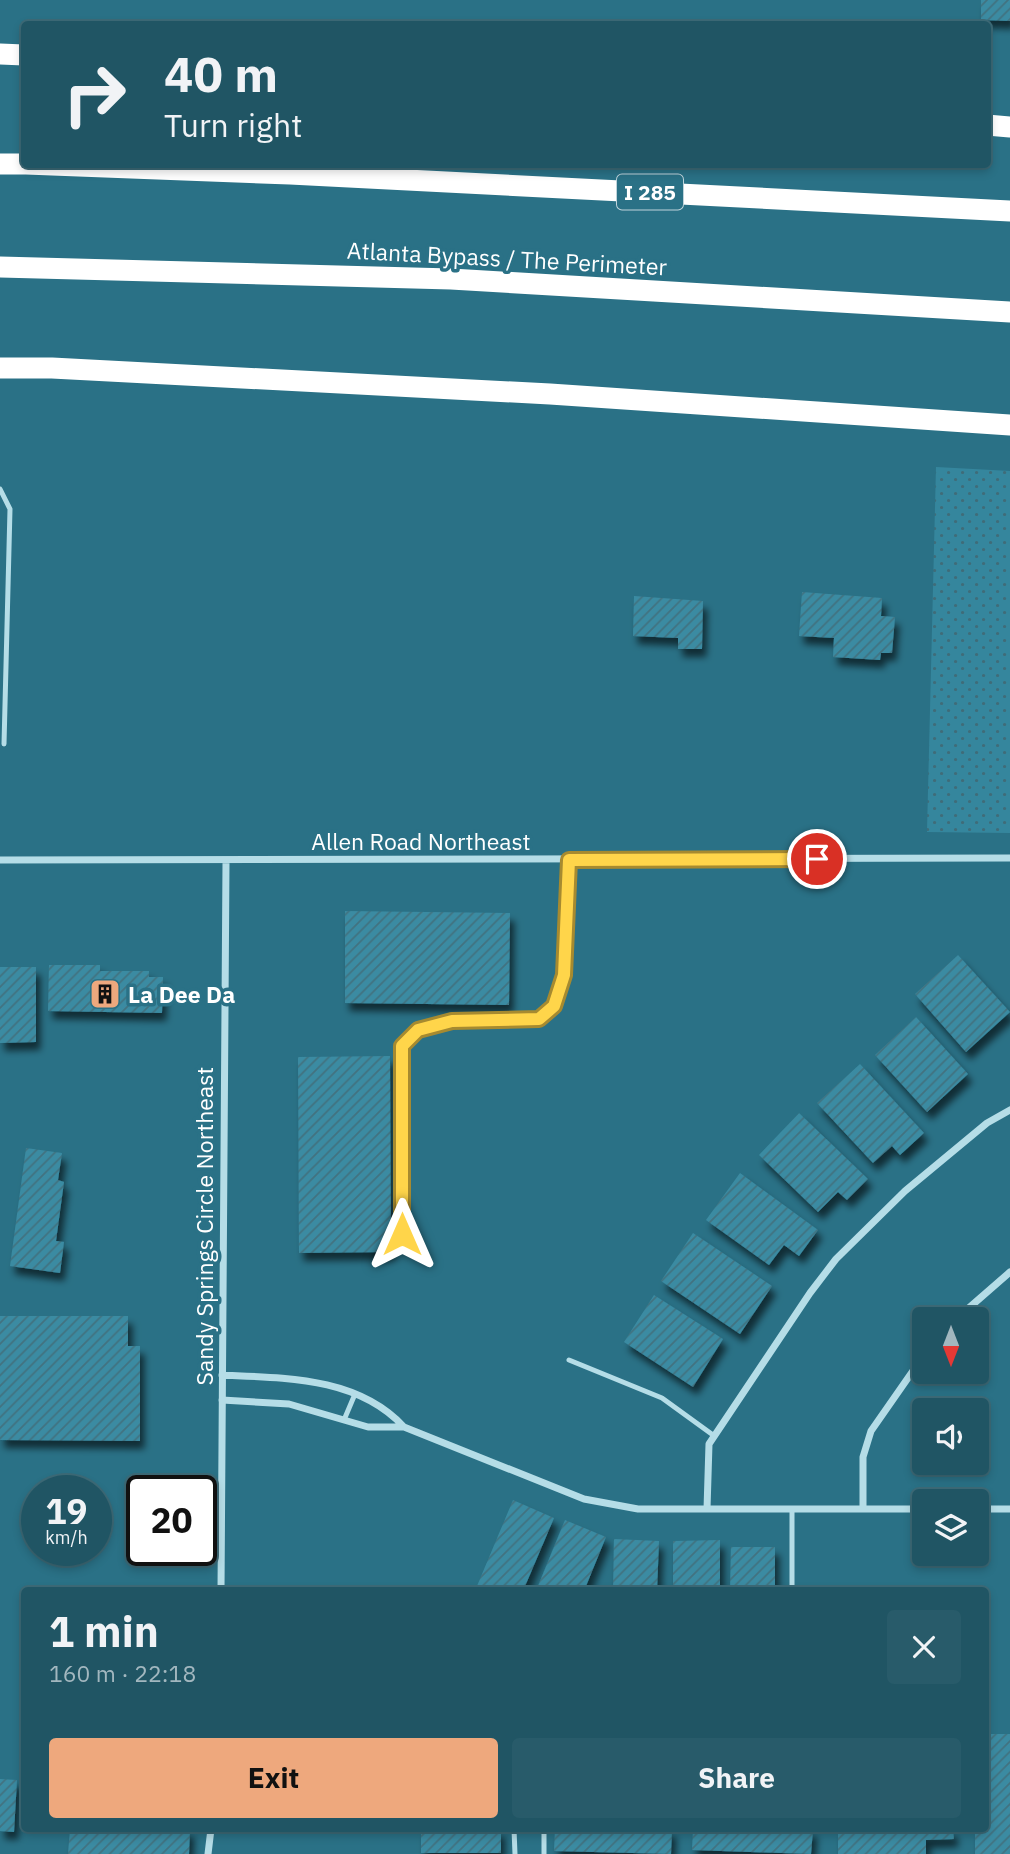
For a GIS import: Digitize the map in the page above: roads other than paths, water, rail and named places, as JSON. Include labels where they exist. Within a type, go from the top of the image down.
[{"type":"highway","points":[[0,54],[21,55]]},
{"type":"highway","points":[[991,125],[1010,127]]},
{"type":"highway","name":"I 285","points":[[0,164],[21,164]]},
{"type":"highway","name":"I 285","points":[[131,168],[1010,211]]},
{"type":"highway","name":"Atlanta Bypass / The Perimeter","points":[[0,267],[451,279],[1010,312]]},
{"type":"highway","points":[[0,368],[52,368],[550,394],[1010,425]]},
{"type":"street","name":"Allen Road Northeast","points":[[0,860],[226,862],[1010,859]]},
{"type":"street","name":"Sandy Springs Circle Northeast","points":[[221,1587],[226,862]]},
{"type":"street","points":[[707,1509],[706,1458],[713,1435],[836,1259],[905,1191],[987,1123],[1010,1110]]},
{"type":"street","points":[[970,1307],[1010,1272]]},
{"type":"street","points":[[863,1509],[866,1444],[871,1431],[912,1372]]},
{"type":"street","points":[[222,1375],[295,1379],[355,1394],[379,1405],[404,1427],[600,1504],[638,1509],[912,1509]]},
{"type":"street","points":[[222,1400],[289,1404],[368,1427],[404,1427]]},
{"type":"street","points":[[989,1509],[1010,1509]]},
{"type":"street","points":[[208,1854],[211,1832]]},
{"type":"lane","points":[[0,489],[10,509],[4,744]]},
{"type":"lane","points":[[402,1234],[402,1046],[418,1030],[441,1024],[539,1019],[554,1006],[564,975],[569,860]]},
{"type":"lane","points":[[569,1360],[653,1394],[713,1435]]},
{"type":"lane","points":[[344,1420],[355,1394]]},
{"type":"lane","points":[[792,1509],[792,1587]]},
{"type":"lane","points":[[514,1832],[515,1854]]},
{"type":"lane","points":[[544,1832],[544,1854]]},
{"type":"place","name":"La Dee Da","points":[[105,994]]}]
